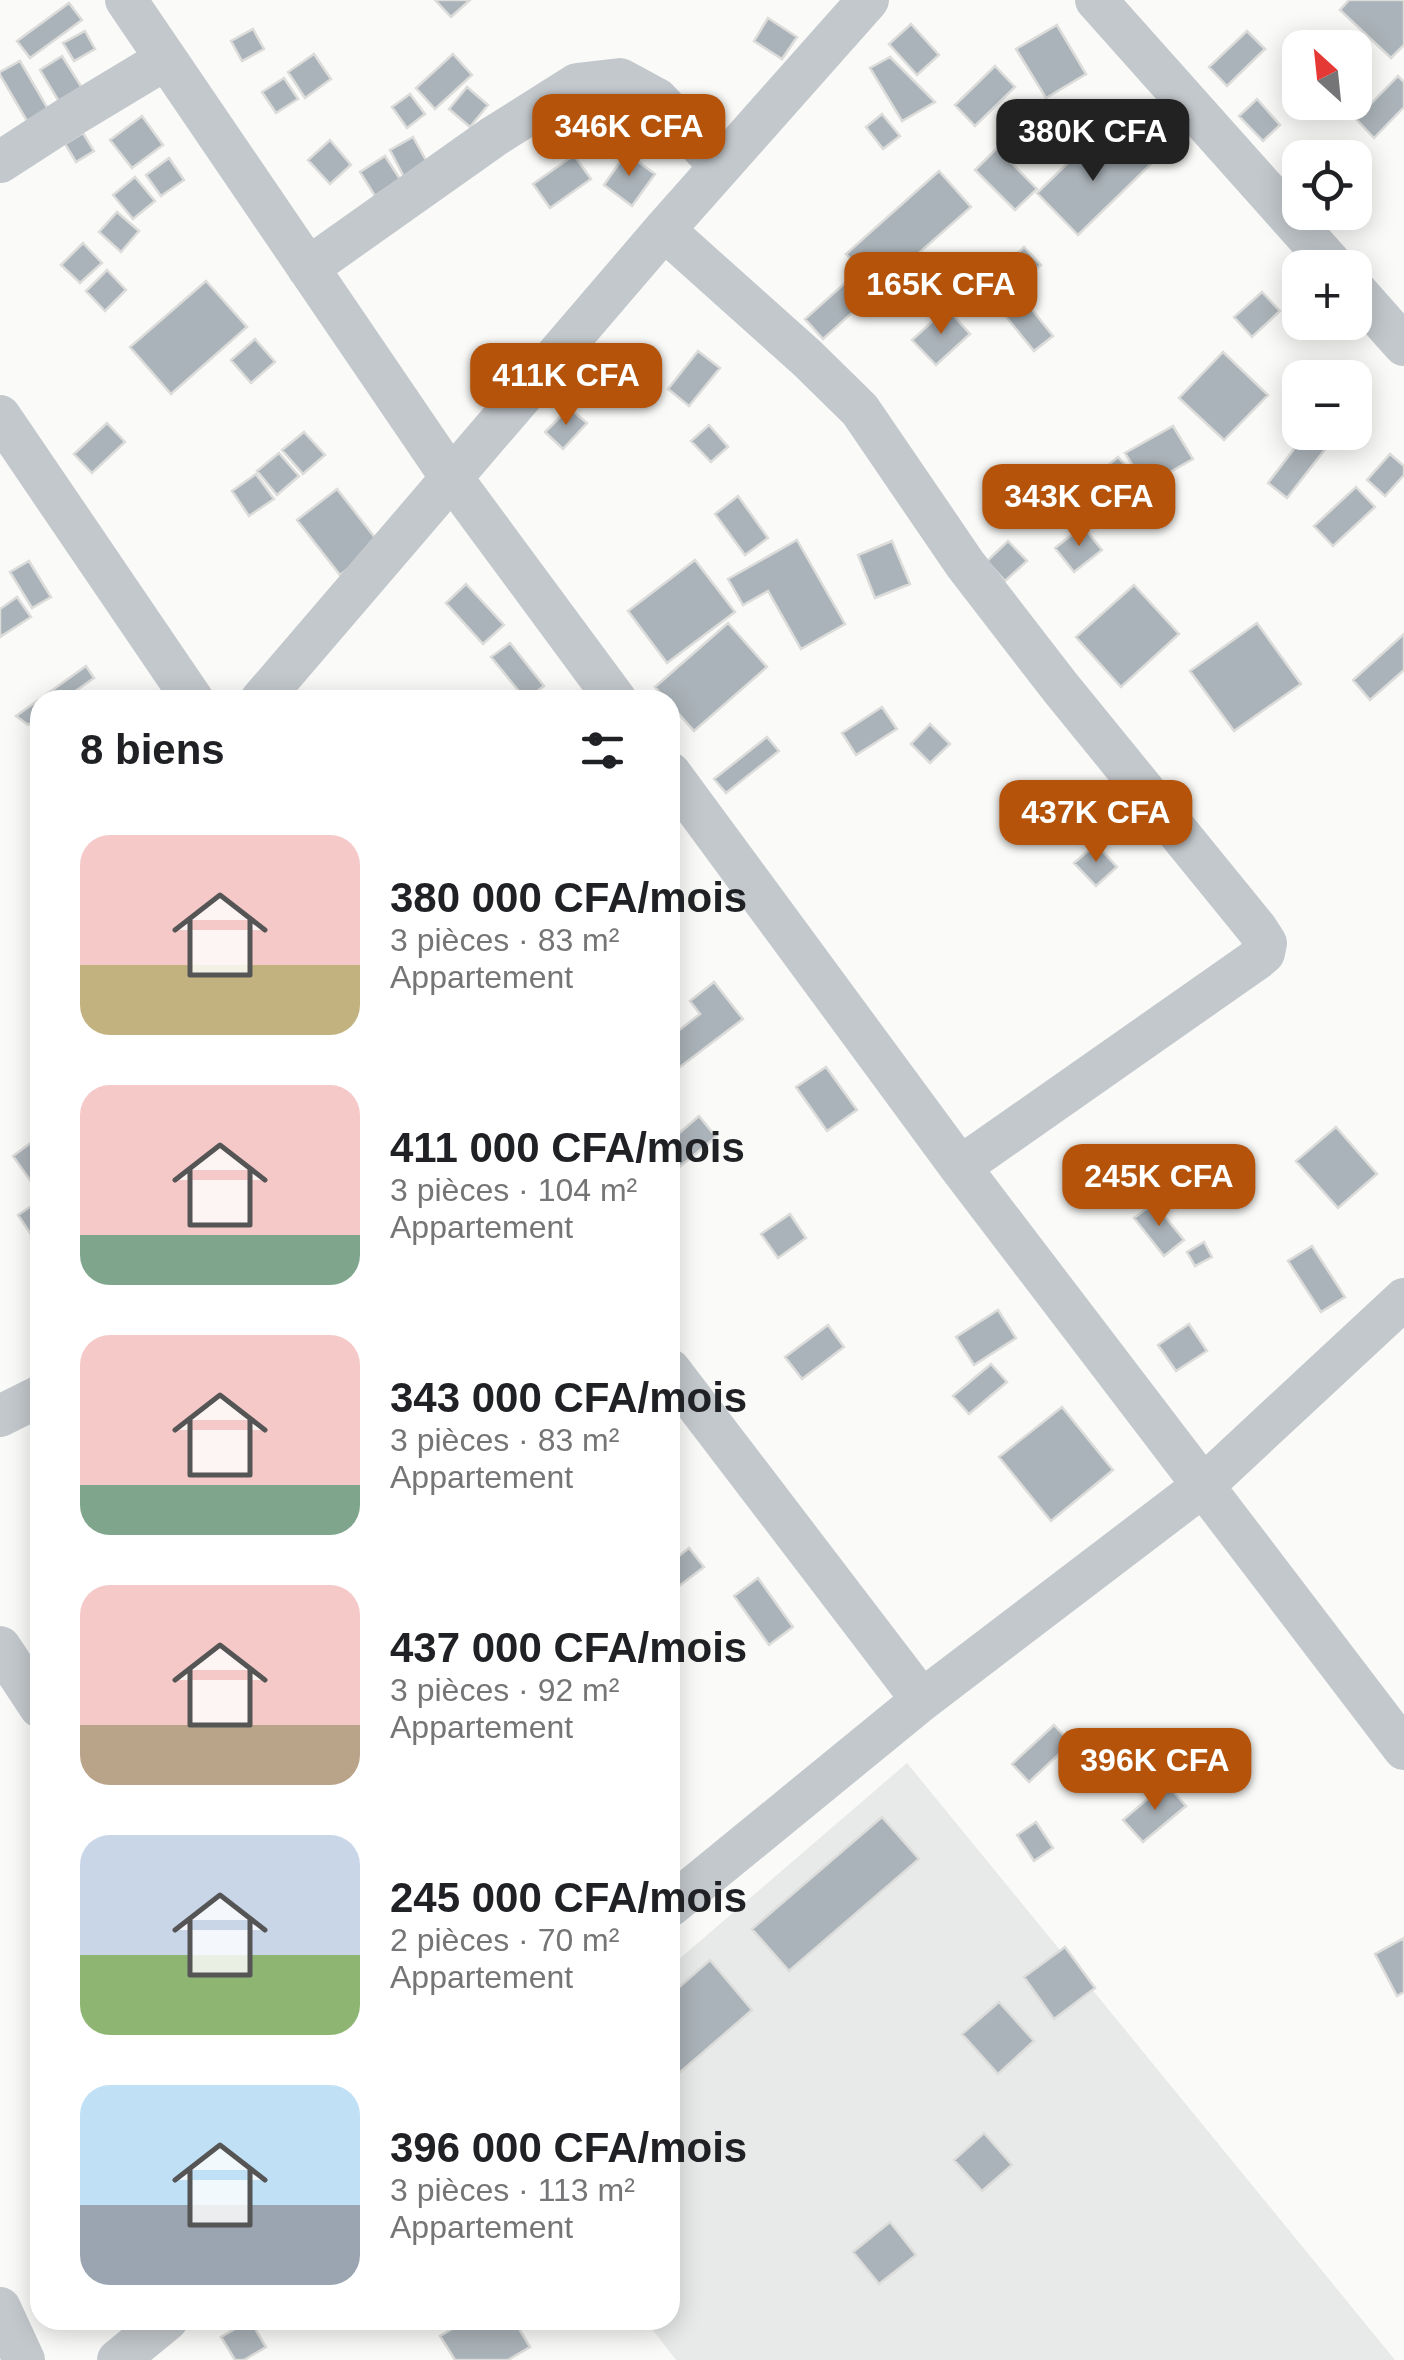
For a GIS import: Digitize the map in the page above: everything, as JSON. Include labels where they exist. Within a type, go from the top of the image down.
[{"type":"street","points":[[126,0],[452,477],[609,690]]},
{"type":"street","points":[[270,690],[664,230],[868,0]]},
{"type":"street","points":[[1096,0],[1318,250]]},
{"type":"street","points":[[0,162],[166,59]]},
{"type":"street","points":[[308,268],[493,137],[577,84],[620,78],[657,99],[720,166]]},
{"type":"street","points":[[664,230],[860,410],[977,580],[1266,942],[1264,953],[1257,959],[960,1166]]},
{"type":"street","points":[[1372,309],[1404,346]]},
{"type":"street","points":[[0,416],[186,690]]},
{"type":"street","points":[[680,788],[960,1166],[1404,1749]]},
{"type":"street","points":[[680,1898],[922,1700],[1204,1486],[1404,1300]]},
{"type":"street","points":[[680,1383],[922,1700]]},
{"type":"street","points":[[0,1416],[30,1401]]},
{"type":"street","points":[[0,1647],[30,1692]]},
{"type":"street","points":[[0,2308],[24,2360]]},
{"type":"street","points":[[118,2360],[155,2330]]},
{"type":"shaded area","points":[[907,1763],[1395,2360],[676,2360],[653,2330],[680,2330],[680,1958]]},
{"type":"building","points":[[435,0],[470,0],[451,17]]},
{"type":"building","points":[[1349,0],[1404,0],[1404,45],[1391,58],[1372,40],[1372,30],[1361,30],[1340,10]]},
{"type":"building","points":[[69,3],[82,20],[30,58],[17,41]]},
{"type":"building","points":[[768,18],[797,37],[782,59],[754,41]]},
{"type":"building","points":[[911,24],[939,55],[917,75],[889,44]]},
{"type":"building","points":[[1057,25],[1086,74],[1046,98],[1016,49]]},
{"type":"building","points":[[253,29],[264,49],[242,61],[231,41]]},
{"type":"building","points":[[85,31],[95,49],[74,61],[63,43]]},
{"type":"building","points":[[1247,31],[1265,49],[1227,86],[1209,67]]},
{"type":"building","points":[[314,54],[331,79],[305,98],[288,72]]},
{"type":"building","points":[[453,54],[472,75],[435,109],[416,88]]},
{"type":"building","points":[[62,56],[84,91],[61,105],[40,70]]},
{"type":"building","points":[[890,57],[935,102],[902,121],[870,68]]},
{"type":"building","points":[[20,61],[48,109],[27,121],[0,75]]},
{"type":"building","points":[[995,66],[1015,87],[975,126],[955,105]]},
{"type":"building","points":[[1398,76],[1404,82],[1404,107],[1374,138],[1357,120],[1372,120],[1372,103]]},
{"type":"building","points":[[284,78],[298,99],[276,113],[262,92]]},
{"type":"building","points":[[467,87],[488,105],[470,127],[449,109]]},
{"type":"building","points":[[410,94],[425,114],[407,128],[392,107]]},
{"type":"building","points":[[1257,99],[1280,125],[1263,141],[1239,116]]},
{"type":"building","points":[[882,114],[900,136],[883,149],[866,127]]},
{"type":"building","points":[[142,116],[163,145],[132,168],[110,140]]},
{"type":"building","points":[[83,133],[94,151],[76,162],[65,144]]},
{"type":"building","points":[[1128,136],[1153,162],[1078,235],[1037,193],[1081,150],[1097,166]]},
{"type":"building","points":[[413,137],[428,164],[404,177],[390,150]]},
{"type":"building","points":[[330,140],[351,165],[330,184],[308,160]]},
{"type":"building","points":[[997,148],[1037,189],[1015,210],[975,170]]},
{"type":"building","points":[[626,153],[655,174],[632,206],[604,185]]},
{"type":"building","points":[[574,155],[591,179],[550,208],[533,184]]},
{"type":"building","points":[[385,156],[400,179],[375,196],[360,172]]},
{"type":"building","points":[[169,158],[184,180],[161,196],[146,175]]},
{"type":"building","points":[[939,171],[971,207],[877,290],[846,254]]},
{"type":"building","points":[[135,177],[155,201],[133,219],[113,195]]},
{"type":"building","points":[[117,212],[139,231],[121,252],[99,232]]},
{"type":"building","points":[[83,243],[102,263],[80,283],[61,265]]},
{"type":"building","points":[[1024,247],[1041,265],[1003,301],[986,283]]},
{"type":"building","points":[[107,270],[126,290],[105,311],[86,291]]},
{"type":"building","points":[[206,281],[247,327],[171,394],[130,347]]},
{"type":"building","points":[[845,283],[863,303],[823,339],[805,319]]},
{"type":"building","points":[[1262,292],[1280,311],[1252,337],[1234,317]]},
{"type":"building","points":[[1022,297],[1053,336],[1034,351],[1003,313]]},
{"type":"building","points":[[947,308],[970,334],[936,365],[912,340]]},
{"type":"building","points":[[255,339],[275,362],[251,383],[231,360]]},
{"type":"building","points":[[698,351],[720,368],[689,406],[668,389]]},
{"type":"building","points":[[1223,352],[1268,395],[1224,440],[1179,398]]},
{"type":"building","points":[[569,408],[587,423],[563,449],[545,432]]},
{"type":"building","points":[[107,423],[125,442],[92,473],[74,454]]},
{"type":"building","points":[[709,425],[728,447],[711,462],[691,441]]},
{"type":"building","points":[[1173,426],[1193,459],[1145,486],[1125,453]]},
{"type":"building","points":[[304,432],[325,455],[303,474],[282,450]]},
{"type":"building","points":[[1293,450],[1324,450],[1287,498],[1268,483]]},
{"type":"building","points":[[279,453],[299,476],[277,495],[257,471]]},
{"type":"building","points":[[1390,454],[1404,466],[1404,475],[1385,496],[1367,480]]},
{"type":"building","points":[[1118,457],[1132,473],[1115,488],[1100,472]]},
{"type":"building","points":[[256,474],[274,499],[249,516],[232,491]]},
{"type":"building","points":[[1356,487],[1375,507],[1333,546],[1314,526]]},
{"type":"building","points":[[337,489],[380,544],[340,575],[297,520]]},
{"type":"building","points":[[738,496],[768,538],[745,555],[715,514]]},
{"type":"building","points":[[1083,526],[1102,550],[1074,572],[1055,548]]},
{"type":"building","points":[[797,540],[845,624],[801,649],[768,591],[743,605],[728,579]]},
{"type":"building","points":[[892,541],[910,584],[875,598],[858,555]]},
{"type":"building","points":[[1008,541],[1027,561],[1005,581],[987,561]]},
{"type":"building","points":[[695,560],[735,612],[667,663],[628,611]]},
{"type":"building","points":[[29,561],[51,597],[32,608],[10,572]]},
{"type":"building","points":[[466,584],[504,625],[483,644],[446,603]]},
{"type":"building","points":[[1134,585],[1179,634],[1121,687],[1076,637]]},
{"type":"building","points":[[17,597],[31,617],[0,637],[0,609]]},
{"type":"building","points":[[728,623],[767,667],[694,731],[680,715],[680,690],[655,687]]},
{"type":"building","points":[[1257,623],[1301,684],[1234,731],[1190,671]]},
{"type":"building","points":[[1404,634],[1404,670],[1370,700],[1353,680]]},
{"type":"building","points":[[510,643],[544,686],[539,690],[518,690],[491,657]]},
{"type":"building","points":[[86,666],[94,678],[77,690],[52,690]]},
{"type":"building","points":[[30,706],[30,724],[16,716]]},
{"type":"building","points":[[882,707],[897,729],[856,755],[842,733]]},
{"type":"building","points":[[930,724],[950,744],[930,763],[911,744]]},
{"type":"building","points":[[767,737],[779,751],[726,793],[714,779]]},
{"type":"building","points":[[1096,844],[1117,867],[1096,886],[1074,863]]},
{"type":"building","points":[[714,982],[743,1019],[680,1067],[680,1029],[700,1014],[690,1001]]},
{"type":"building","points":[[826,1067],[857,1110],[827,1131],[796,1087]]},
{"type":"building","points":[[699,1116],[716,1137],[680,1167],[680,1132]]},
{"type":"building","points":[[1336,1127],[1377,1174],[1338,1208],[1296,1161]]},
{"type":"building","points":[[30,1143],[30,1180],[13,1156]]},
{"type":"building","points":[[1154,1203],[1184,1240],[1164,1256],[1134,1218]]},
{"type":"building","points":[[30,1207],[30,1233],[18,1215]]},
{"type":"building","points":[[790,1214],[806,1238],[778,1258],[761,1234]]},
{"type":"building","points":[[1204,1242],[1212,1257],[1195,1266],[1187,1252]]},
{"type":"building","points":[[1312,1246],[1345,1297],[1321,1312],[1288,1261]]},
{"type":"building","points":[[998,1310],[1016,1338],[974,1365],[956,1337]]},
{"type":"building","points":[[1189,1324],[1207,1351],[1176,1371],[1158,1345]]},
{"type":"building","points":[[828,1325],[844,1347],[802,1379],[785,1357]]},
{"type":"building","points":[[991,1364],[1007,1382],[969,1414],[953,1396]]},
{"type":"building","points":[[1062,1407],[1113,1470],[1051,1521],[999,1457]]},
{"type":"building","points":[[689,1548],[704,1567],[680,1585],[680,1555]]},
{"type":"building","points":[[758,1578],[793,1627],[769,1645],[734,1596]]},
{"type":"building","points":[[1054,1725],[1071,1743],[1029,1782],[1012,1764]]},
{"type":"building","points":[[1166,1783],[1186,1806],[1143,1842],[1123,1820]]},
{"type":"building","points":[[882,1817],[919,1859],[789,1971],[752,1929]]},
{"type":"building","points":[[1036,1822],[1053,1848],[1034,1861],[1017,1835]]},
{"type":"building","points":[[1404,1938],[1404,1992],[1397,1996],[1375,1954]]},
{"type":"building","points":[[1065,1947],[1095,1988],[1054,2019],[1024,1977]]},
{"type":"building","points":[[710,1960],[752,2010],[680,2072],[680,1986]]},
{"type":"building","points":[[999,2002],[1034,2041],[998,2074],[962,2034]]},
{"type":"building","points":[[984,2133],[1012,2165],[982,2191],[954,2160]]},
{"type":"building","points":[[890,2222],[916,2255],[879,2284],[853,2252]]},
{"type":"building","points":[[233,2330],[256,2330],[266,2347],[244,2360],[235,2360],[221,2337]]},
{"type":"building","points":[[450,2330],[520,2330],[530,2347],[508,2360],[455,2360],[440,2336]]}]
